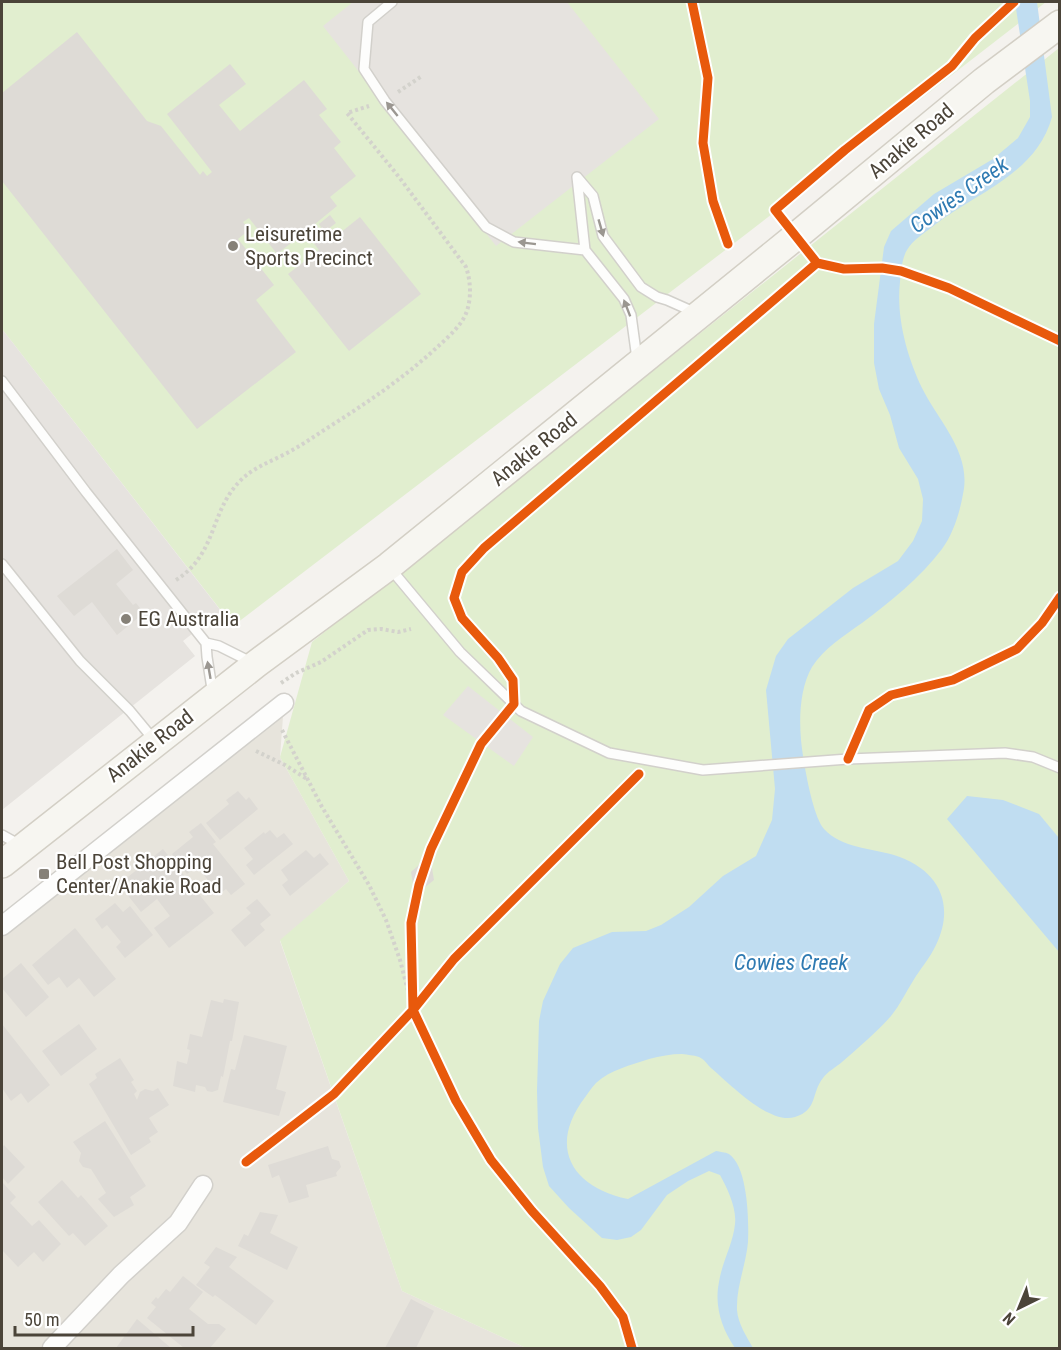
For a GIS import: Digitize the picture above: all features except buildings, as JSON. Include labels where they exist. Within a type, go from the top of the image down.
[{"type":"main road","name":"Anakie Road","points":[[2,864],[12,841],[155,741],[389,566],[984,81],[1059,24]]},
{"type":"street","points":[[2,926],[279,707]]},
{"type":"street","points":[[52,1348],[120,1275],[178,1224],[203,1185]]},
{"type":"lane","points":[[392,2],[368,22],[364,69],[385,100],[486,227],[514,242],[585,250]]},
{"type":"lane","points":[[638,365],[630,315],[624,299],[585,250],[577,177],[593,196],[603,236],[641,287],[657,297],[698,314]]},
{"type":"lane","points":[[2,381],[78,482],[206,643],[213,697]]},
{"type":"lane","points":[[2,564],[80,661],[130,711],[155,741]]},
{"type":"lane","points":[[389,566],[460,652],[521,711],[609,753],[703,770],[1005,753],[1033,757],[1059,768]]},
{"type":"lane","points":[[206,643],[219,646],[256,664]]},
{"type":"path","points":[[163,588],[189,571],[200,559],[210,540],[225,498],[239,482],[257,466],[285,454],[390,388],[447,339],[465,316],[470,280],[466,267],[399,177],[347,113],[385,100],[422,76]]},
{"type":"path","points":[[279,707],[307,780],[369,885],[386,920],[418,1020]]},
{"type":"path","points":[[254,750],[285,765],[307,780]]},
{"type":"path","points":[[412,966],[413,1010]]},
{"type":"path","points":[[405,1019],[420,1002]]},
{"type":"shaded area","points":[[353,2],[567,2],[659,119],[496,246],[323,26]]},
{"type":"shaded area","points":[[2,329],[221,611],[183,641],[195,656],[2,810]]},
{"type":"shaded area","points":[[468,686],[533,737],[514,766],[443,715]]},
{"type":"shaded area","points":[[284,703],[280,757],[349,881],[280,941],[402,1291],[526,1348],[2,1348],[2,932]]},
{"type":"green space","points":[[2,2],[1046,2],[233,626],[2,329]]},
{"type":"green space","points":[[1059,48],[1059,1348],[526,1348],[402,1291],[280,940],[349,881],[280,757],[312,642]]},
{"type":"water","name":"Cowies Creek","points":[[1015,2],[1037,2],[1052,117],[1044,137],[1033,154],[1002,181],[949,215],[915,241],[905,253],[901,274],[899,295],[901,323],[912,363],[922,388],[952,438],[963,465],[965,479],[958,515],[946,543],[925,569],[894,598],[835,643],[817,660],[805,684],[800,712],[806,773],[812,800],[824,829],[848,844],[894,855],[922,869],[939,890],[943,902],[942,930],[931,954],[891,1016],[825,1076],[819,1084],[811,1106],[802,1114],[785,1118],[774,1115],[750,1102],[701,1058],[674,1054],[628,1066],[602,1078],[574,1114],[568,1132],[567,1147],[571,1162],[579,1174],[592,1185],[628,1199],[716,1151],[729,1154],[735,1161],[744,1182],[748,1221],[748,1242],[737,1310],[741,1325],[753,1348],[735,1348],[726,1333],[718,1308],[720,1275],[735,1224],[731,1198],[720,1175],[709,1171],[688,1181],[667,1195],[641,1230],[631,1237],[617,1240],[602,1238],[549,1186],[543,1167],[538,1128],[539,1021],[543,1001],[560,964],[573,948],[612,932],[646,931],[661,925],[689,907],[723,876],[756,856],[772,820],[775,789],[766,690],[776,656],[788,639],[853,588],[898,561],[913,541],[922,521],[923,499],[918,479],[899,448],[890,415],[879,389],[874,363],[874,324],[884,247],[891,231],[934,194],[993,159],[1018,138],[1030,117],[1030,101]]},
{"type":"water","points":[[967,796],[1003,800],[1039,814],[1059,838],[1059,952],[947,819]]},
{"type":"cycle path","points":[[692,2],[708,78],[703,143],[713,201],[728,244]]},
{"type":"cycle path","points":[[632,1348],[623,1317],[600,1286],[532,1211],[491,1160],[456,1101],[413,1010],[411,923],[419,885],[431,849],[481,744],[514,704],[513,680],[498,658],[462,618],[454,598],[462,572],[484,548],[817,263],[775,210],[845,150],[952,66],[975,38],[1014,2]]},
{"type":"cycle path","points":[[817,263],[844,269],[882,268],[901,271],[949,288],[1060,341]]},
{"type":"cycle path","points":[[848,759],[869,710],[891,695],[953,680],[1017,649],[1042,623],[1060,597]]},
{"type":"cycle path","points":[[246,1162],[334,1094],[413,1010],[454,959],[639,774]]},
{"type":"place","name":"Leisuretime Sports Precinct","points":[[233,246]]},
{"type":"place","name":"EG Australia","points":[[126,619]]},
{"type":"place","name":"Bell Post Shopping Center/Anakie Road","points":[[44,874]]}]
